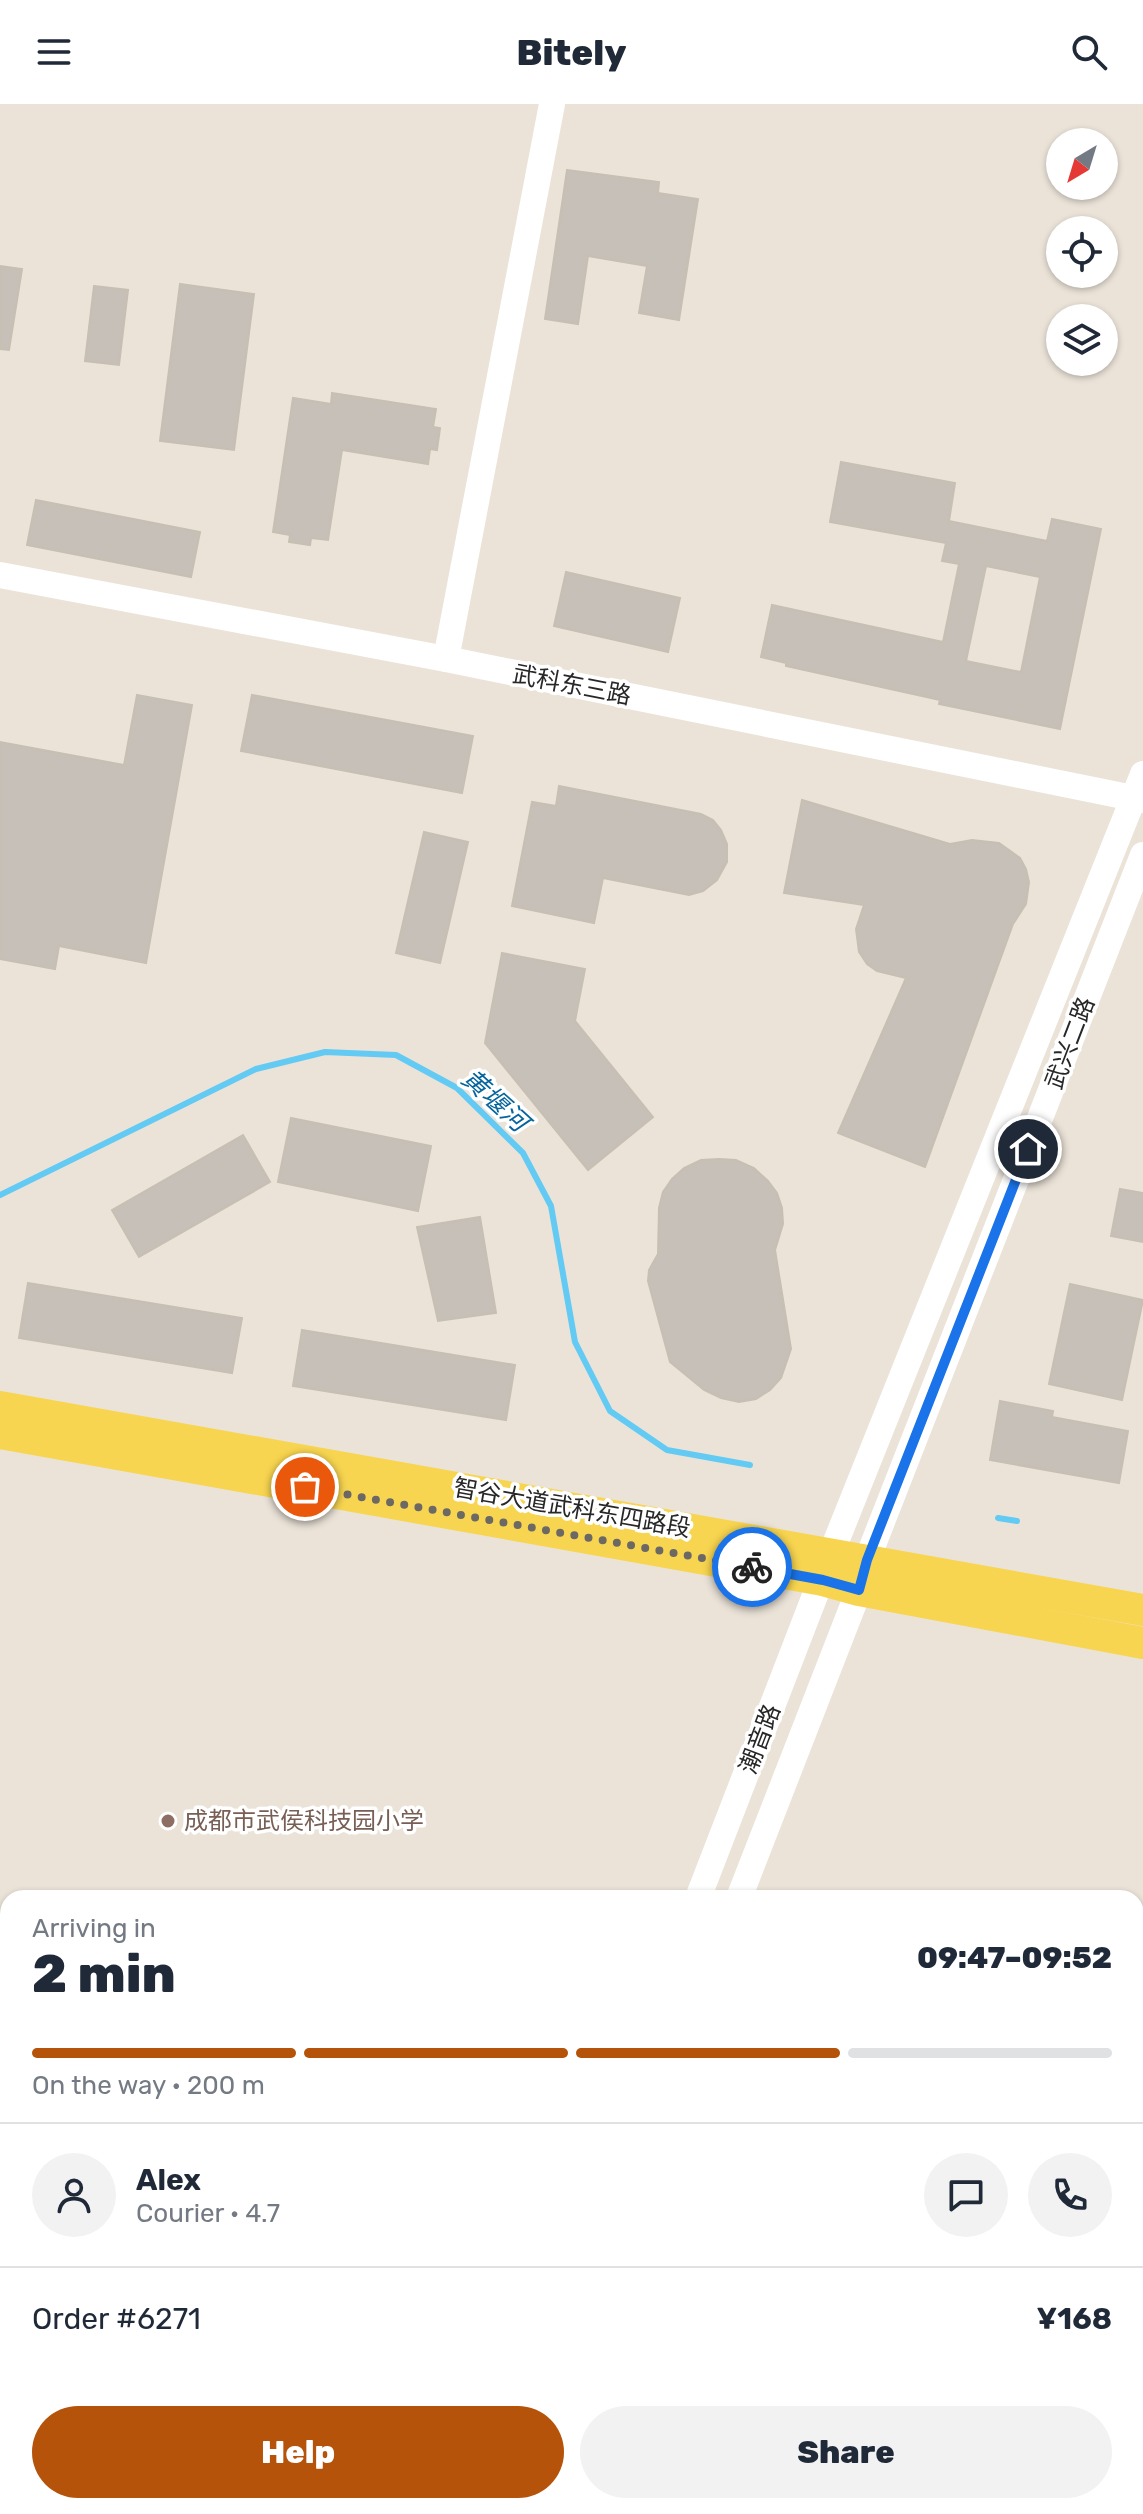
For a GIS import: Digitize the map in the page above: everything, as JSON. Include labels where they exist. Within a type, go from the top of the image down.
[{"type":"main road","name":"智谷大道武科东四路段","points":[[0,1407],[827,1567],[1143,1643]]},
{"type":"main road","name":"智谷大道武科东四路段","points":[[0,1433],[827,1567]]},
{"type":"main road","name":"智谷大道武科东四路段","points":[[863,1575],[1143,1610]]},
{"type":"street","points":[[446,659],[552,104]]},
{"type":"street","name":"武科东三路","points":[[0,575],[1140,791]]},
{"type":"street","name":"潮音路","points":[[701,1890],[827,1567],[1140,791]]},
{"type":"street","name":"武兴二路","points":[[863,1575],[1143,855]]},
{"type":"street","name":"潮音路","points":[[742,1890],[863,1575]]},
{"type":"building","points":[[567,170],[659,182],[658,193],[698,199],[679,320],[639,313],[647,266],[588,256],[578,324],[545,319]]},
{"type":"building","points":[[0,266],[22,269],[9,350],[0,349]]},
{"type":"building","points":[[180,284],[254,294],[234,450],[160,441]]},
{"type":"building","points":[[94,286],[128,290],[119,365],[85,361]]},
{"type":"building","points":[[332,393],[436,409],[433,427],[440,428],[437,450],[430,449],[428,464],[342,450],[328,540],[311,538],[310,545],[289,542],[290,535],[273,532],[293,398],[331,404]]},
{"type":"building","points":[[841,462],[955,483],[949,521],[1047,541],[1052,519],[1101,529],[1060,729],[939,704],[940,700],[786,666],[786,663],[761,657],[772,605],[943,642],[959,564],[942,561],[946,543],[830,522]],"holes":[[[986,566],[1040,577],[1021,672],[966,661]]]},
{"type":"building","points":[[36,500],[200,532],[191,577],[27,545]]},
{"type":"building","points":[[566,572],[680,598],[668,652],[554,626]]},
{"type":"building","points":[[137,695],[192,705],[146,963],[59,946],[55,969],[0,959],[0,742],[124,765]]},
{"type":"building","points":[[252,695],[473,736],[462,793],[241,751]]},
{"type":"building","points":[[559,786],[701,814],[713,820],[721,830],[727,844],[727,862],[717,880],[703,891],[689,895],[603,878],[594,923],[512,906],[532,802],[556,806]]},
{"type":"building","points":[[802,800],[950,844],[972,840],[999,843],[1020,858],[1026,869],[1029,882],[1026,904],[1013,924],[925,1167],[838,1133],[906,978],[877,971],[867,964],[859,952],[856,929],[864,905],[784,893]]},
{"type":"building","points":[[424,832],[468,842],[440,963],[396,953]]},
{"type":"building","points":[[502,953],[585,969],[575,1021],[653,1117],[588,1170],[485,1043]]},
{"type":"building","points":[[291,1118],[431,1146],[418,1211],[278,1182]]},
{"type":"building","points":[[243,1135],[270,1182],[139,1257],[112,1210]]},
{"type":"building","points":[[701,1160],[736,1160],[754,1168],[777,1193],[782,1208],[783,1224],[775,1250],[791,1349],[781,1378],[770,1390],[756,1399],[739,1402],[704,1390],[670,1362],[648,1281],[649,1270],[658,1254],[659,1208],[663,1192],[684,1168]]},
{"type":"building","points":[[1120,1189],[1143,1193],[1143,1242],[1111,1236]]},
{"type":"building","points":[[480,1217],[496,1313],[438,1321],[417,1227]]},
{"type":"building","points":[[28,1283],[242,1318],[232,1373],[19,1338]]},
{"type":"building","points":[[1070,1284],[1143,1300],[1122,1400],[1049,1384]]},
{"type":"building","points":[[302,1330],[515,1365],[506,1420],[293,1386]]},
{"type":"building","points":[[1000,1401],[1053,1411],[1052,1417],[1128,1431],[1119,1483],[990,1460]]},
{"type":"waterway","name":"黄堰河","points":[[0,1195],[256,1069],[325,1052],[396,1055],[457,1088],[523,1153],[551,1206],[575,1342],[610,1411],[667,1450],[750,1465]]},
{"type":"waterway","name":"黄堰河","points":[[998,1518],[1017,1521]]},
{"type":"way so far","points":[[305,1487],[752,1567]]},
{"type":"place","name":"成都市武侯科技园小学","points":[[168,1821]]},
{"type":"route","points":[[752,1567],[859,1590],[867,1560],[1028,1149]]}]
